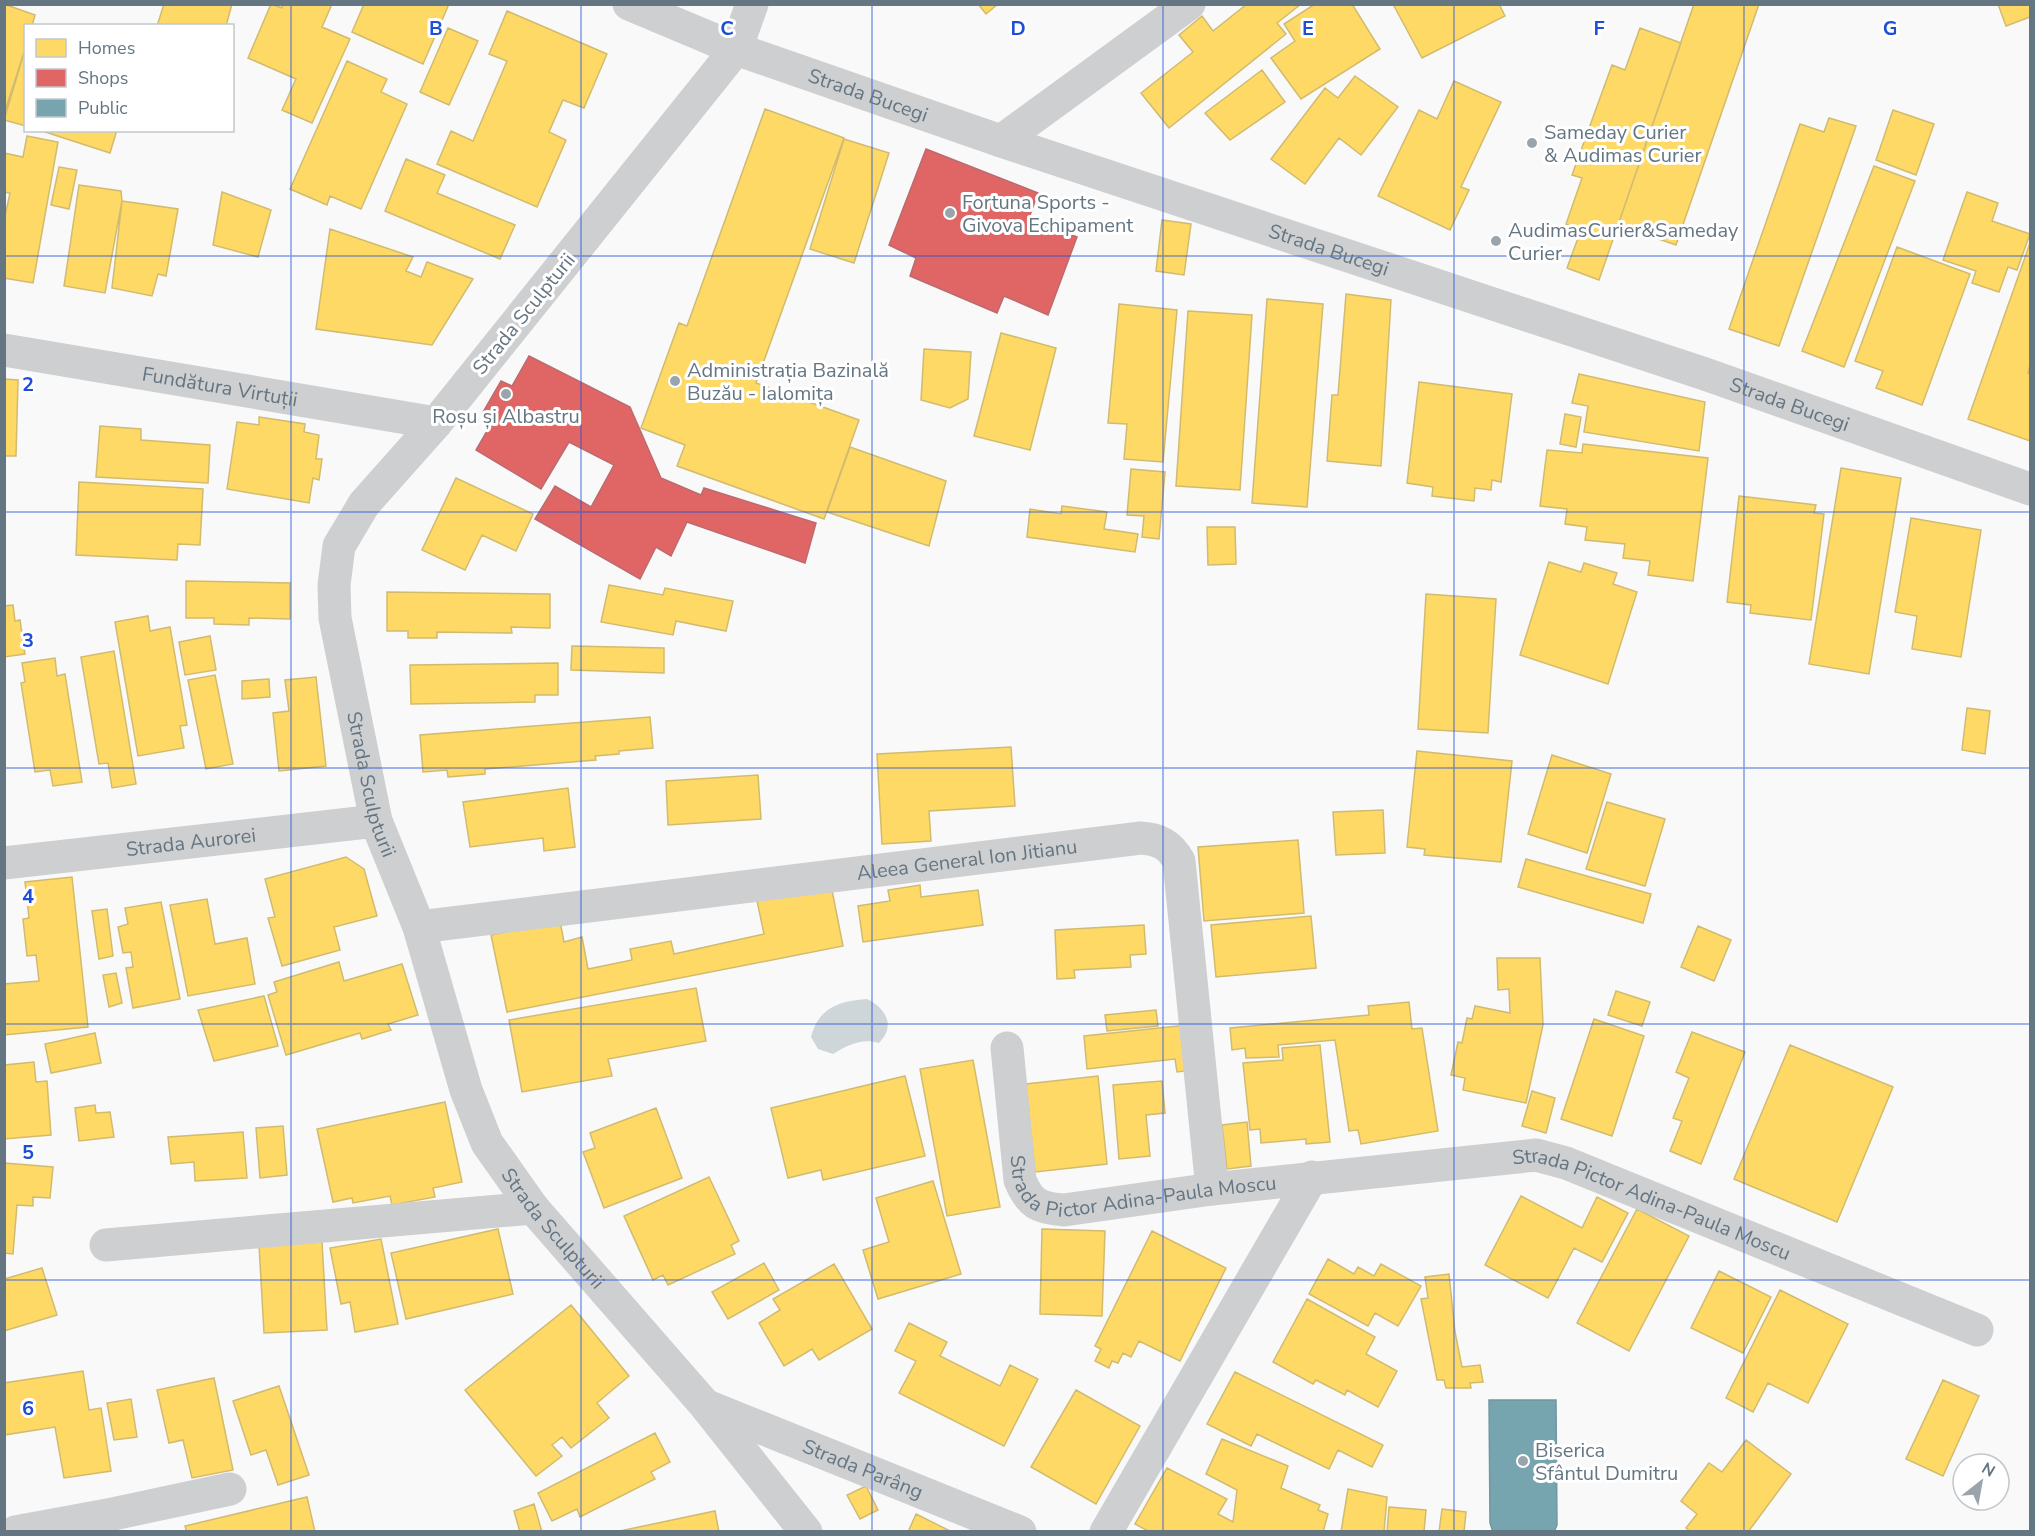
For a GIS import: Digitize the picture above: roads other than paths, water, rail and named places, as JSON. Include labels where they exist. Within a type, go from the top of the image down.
[{"type":"street","name":"Strada Bucegi","points":[[629,4],[736,48],[1001,141],[1705,374],[2031,489]]},
{"type":"street","name":"Strada Sculpturii","points":[[752,4],[736,48],[436,423],[364,504],[339,546],[334,585],[336,618],[376,821],[419,927],[466,1090],[487,1143],[533,1208],[705,1405],[806,1532]]},
{"type":"street","points":[[1001,141],[1189,4]]},
{"type":"street","name":"Fundătura Virtuții","points":[[4,350],[436,423]]},
{"type":"street","name":"Strada Aurorei","points":[[4,863],[376,821]]},
{"type":"street","name":"Aleea General Ion Jitianu","points":[[419,927],[1152,838],[1172,848],[1179,861],[1212,1189]]},
{"type":"street","name":"Strada Pictor Adina-Paula Moscu","points":[[1007,1048],[1020,1180],[1027,1197],[1036,1204],[1049,1209],[1064,1210],[1212,1189],[1536,1155],[1549,1157],[1977,1330]]},
{"type":"street","name":"Strada Pictor Adina-Paula Moscu","points":[[1106,1532],[1312,1178]]},
{"type":"street","points":[[106,1245],[533,1208]]},
{"type":"street","name":"Strada Parâng","points":[[705,1405],[1020,1532]]},
{"type":"street","points":[[15,1532],[230,1489]]},
{"type":"place","name":"Sameday Curier & Audimas Curier","points":[[1532,143]]},
{"type":"place","name":"Fortuna Sports - Givova Echipament","points":[[950,213]]},
{"type":"place","name":"AudimasCurier&Sameday Curier","points":[[1496,241]]},
{"type":"place","name":"Administrația Bazinală Buzău - Ialomița","points":[[675,381]]},
{"type":"place","name":"Roșu și Albastru","points":[[506,394]]},
{"type":"place","name":"Biserica Sfântul Dumitru","points":[[1523,1461]]}]
